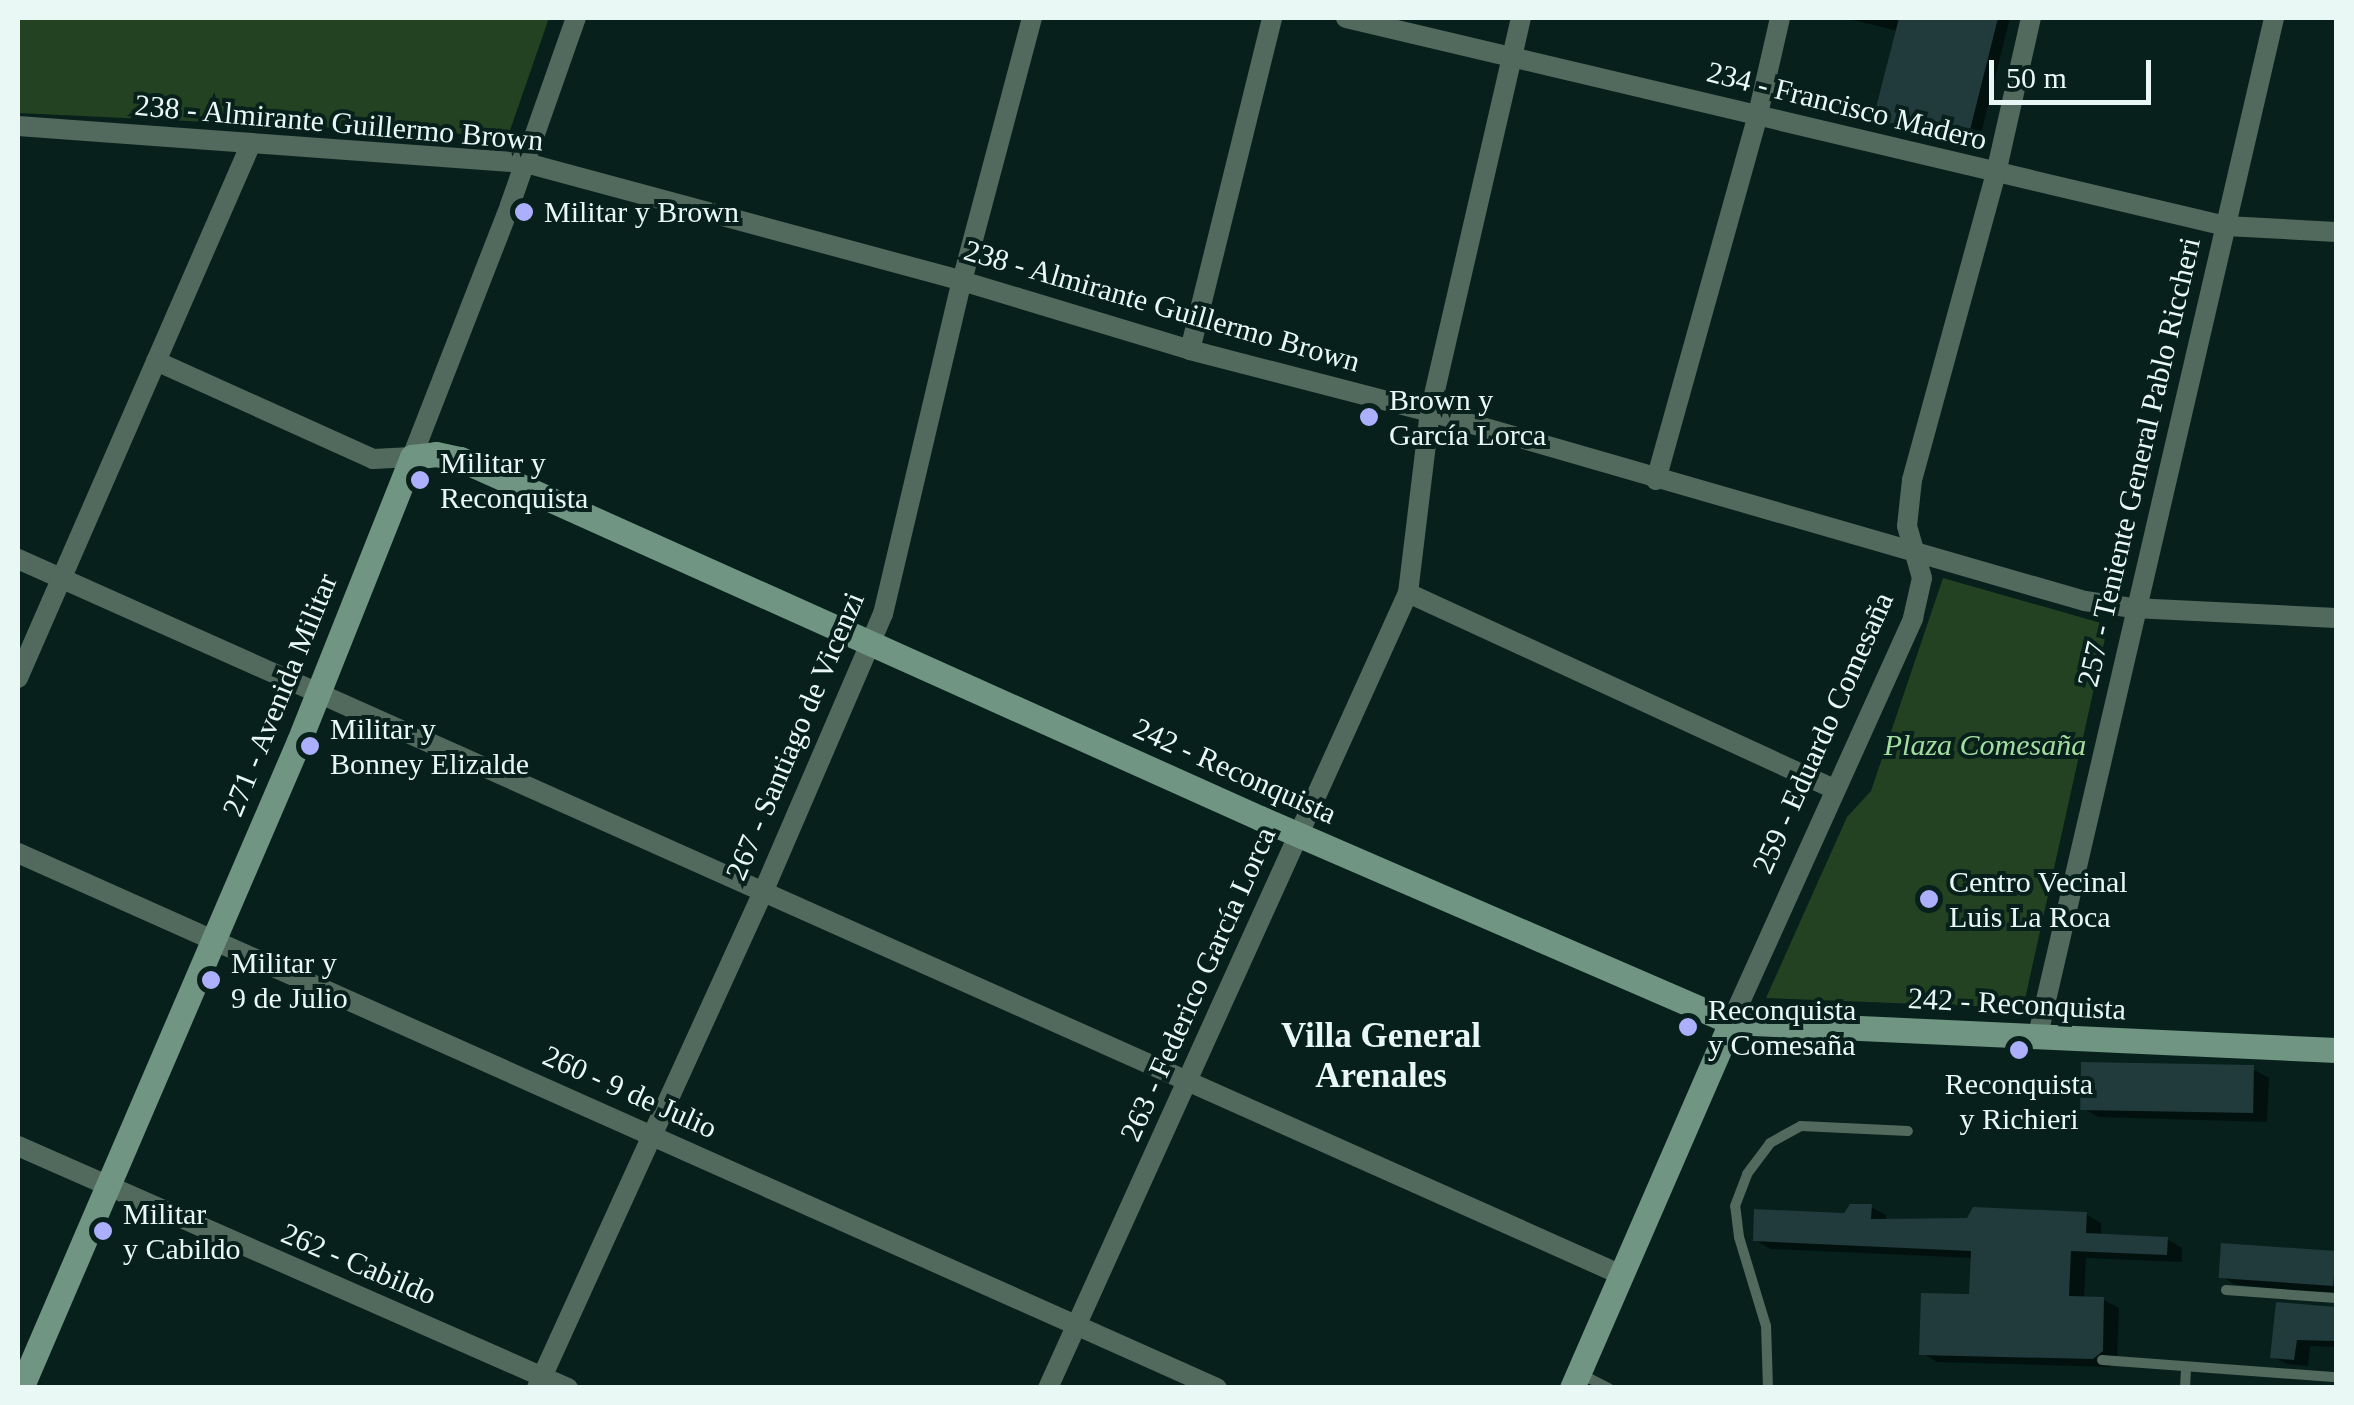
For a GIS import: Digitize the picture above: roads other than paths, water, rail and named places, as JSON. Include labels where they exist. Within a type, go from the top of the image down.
[{"type":"street","name":"271 - Avenida Militar","points":[[21,1388],[318,692],[526,163],[576,18]]},
{"type":"street","name":"267 - Santiago de Vicenzi","points":[[539,1382],[872,646],[1032,18]]},
{"type":"street","points":[[1190,350],[1272,18]]},
{"type":"street","name":"234 - Francisco Madero","points":[[1346,18],[2226,226],[2336,232]]},
{"type":"street","name":"263 - Federico García Lorca","points":[[1048,1388],[1408,593],[1430,412],[1520,18]]},
{"type":"street","points":[[1656,480],[1758,114],[1780,18]]},
{"type":"street","name":"259 - Eduardo Comesaña","points":[[1575,1380],[1912,618],[1922,578],[1907,526],[1912,480],[1996,173],[2031,18]]},
{"type":"street","name":"257 - Teniente General Pablo Riccheri","points":[[2037,1038],[2274,18]]},
{"type":"street","name":"238 - Almirante Guillermo Brown","points":[[18,126],[250,146],[526,163],[962,281],[1190,350],[1430,412],[2085,601],[2134,608],[2336,618]]},
{"type":"street","points":[[18,678],[250,146]]},
{"type":"street","name":"242 - Reconquista","points":[[156,361],[373,460],[436,454],[460,459],[1298,835],[1731,1022],[2336,1050]]},
{"type":"street","points":[[18,558],[1622,1275]]},
{"type":"street","points":[[1408,593],[1834,789]]},
{"type":"street","name":"260 - 9 de Julio","points":[[18,854],[1217,1388]]},
{"type":"street","name":"262 - Cabildo","points":[[18,1146],[539,1382],[568,1388]]},
{"type":"lane","points":[[1768,1388],[1766,1326],[1738,1237],[1735,1206],[1747,1174],[1770,1142],[1802,1126],[1908,1131]]},
{"type":"lane","points":[[2226,1290],[2336,1298]]},
{"type":"lane","points":[[2102,1360],[2336,1377]]},
{"type":"lane","points":[[2184,1388],[2186,1368]]},
{"type":"lane","points":[[1575,1380],[1609,1388]]},
{"type":"place","name":"Militar y Brown","points":[[524,212]]},
{"type":"place","name":"Brown y García Lorca","points":[[1369,417]]},
{"type":"place","name":"Militar y Reconquista","points":[[420,480]]},
{"type":"place","name":"Militar y Bonney Elizalde","points":[[310,746]]},
{"type":"place","name":"Centro Vecinal Luis La Roca","points":[[1929,899]]},
{"type":"place","name":"Militar y 9 de Julio","points":[[211,980]]},
{"type":"place","name":"Reconquista y Comesaña","points":[[1688,1027]]},
{"type":"place","name":"Reconquista y Richieri","points":[[2019,1050]]},
{"type":"place","name":"Militar y Cabildo","points":[[103,1231]]},
{"type":"district","name":"Villa General Arenales","points":[[1381,1056]]},
{"type":"park label","name":"Plaza Comesaña","points":[[1985,745]]}]
